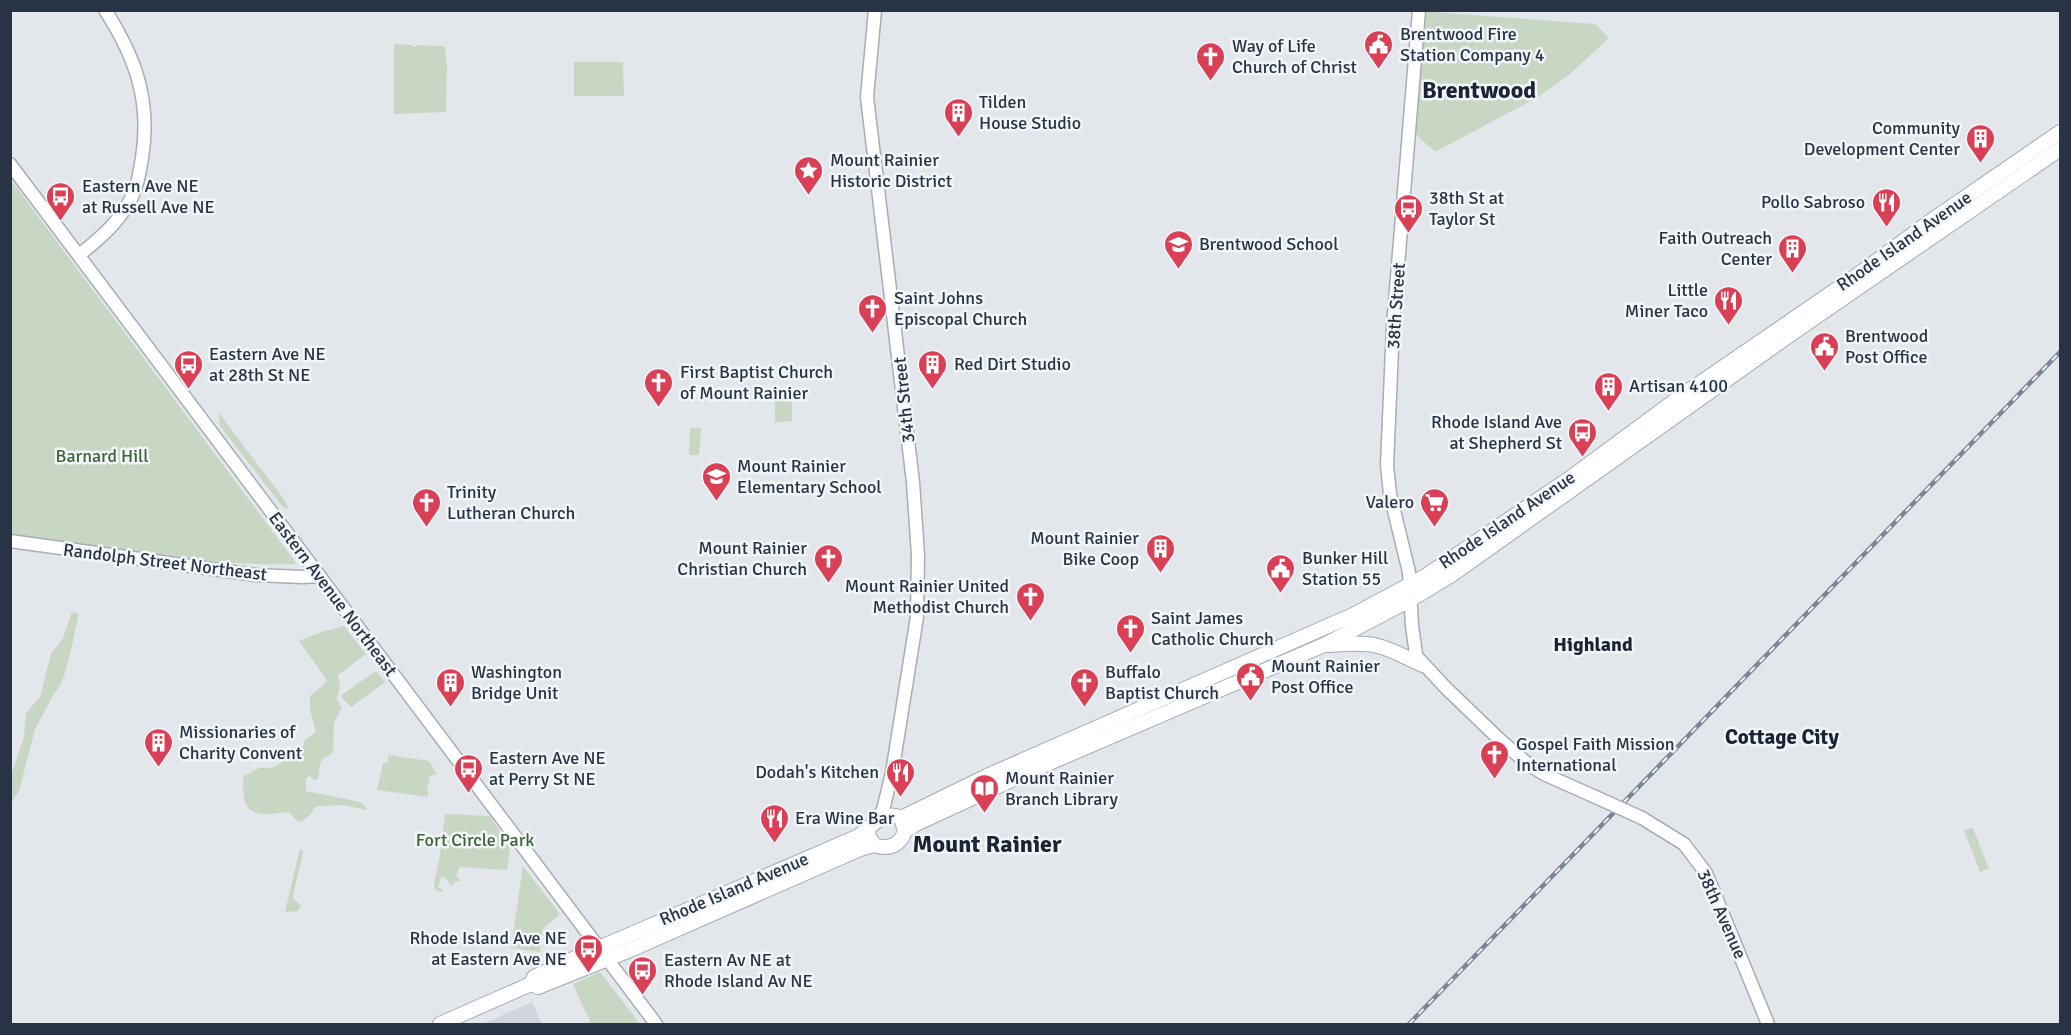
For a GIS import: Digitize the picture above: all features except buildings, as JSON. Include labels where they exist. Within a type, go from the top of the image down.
[{"type":"main road","points":[[79,255],[111,227],[128,204],[136,189],[145,137],[142,95],[131,56],[105,10]]},
{"type":"main road","name":"34th Street","points":[[872,824],[881,814],[889,789],[917,617],[918,555],[913,482],[867,97],[874,10]]},
{"type":"main road","name":"38th Street","points":[[1419,10],[1395,295],[1388,465],[1390,494],[1411,584],[1406,613],[1407,642],[1419,660],[1499,739],[1529,765],[1546,775],[1646,820]]},
{"type":"main road","name":"Rhode Island Avenue","points":[[901,822],[987,776],[1353,615],[1411,584],[1573,476],[1684,394],[2061,132]]},
{"type":"main road","name":"Rhode Island Avenue","points":[[901,822],[916,824],[1033,770],[1324,645],[1410,600],[1450,576],[1794,332],[2061,149]]},
{"type":"main road","name":"Eastern Avenue Northeast","points":[[10,164],[656,1024]]},
{"type":"main road","name":"Randolph Street Northeast","points":[[10,541],[256,575],[320,576]]},
{"type":"main road","points":[[1324,645],[1376,645],[1419,660]]},
{"type":"main road","name":"34th Street","points":[[889,789],[890,801],[901,822]]},
{"type":"main road","points":[[886,816],[901,822],[902,838],[894,846],[883,848],[874,845],[868,835],[872,824],[886,816]]},
{"type":"main road","name":"38th Avenue","points":[[1646,820],[1684,844],[1706,873],[1768,1024]]},
{"type":"main road","name":"Rhode Island Avenue","points":[[602,954],[859,837],[872,824]]},
{"type":"main road","name":"Rhode Island Avenue","points":[[602,954],[874,845]]},
{"type":"main road","points":[[440,1024],[531,984],[538,987],[602,954]]},
{"type":"shaded area","points":[[532,1002],[542,1024],[482,1024]]},
{"type":"green space","points":[[1419,11],[1595,24],[1609,38],[1570,74],[1538,97],[1435,152],[1409,128]]},
{"type":"green space","points":[[394,44],[412,45],[412,47],[416,45],[445,46],[446,112],[394,114]]},
{"type":"green space","points":[[574,62],[623,62],[624,96],[574,96]]},
{"type":"green space","name":"Barnard Hill","points":[[11,180],[297,564],[189,560],[11,535]]},
{"type":"green space","points":[[775,388],[792,388],[792,421],[775,422]]},
{"type":"green space","points":[[219,413],[286,502],[289,510],[282,506],[220,426]]},
{"type":"green space","points":[[690,428],[701,428],[699,455],[689,455]]},
{"type":"green space","points":[[72,612],[79,614],[63,679],[35,729],[19,791],[11,803],[11,775],[24,737],[26,713],[40,697],[51,654],[63,638]]},
{"type":"green space","points":[[344,626],[366,654],[338,675],[340,686],[337,699],[342,708],[334,723],[333,752],[323,758],[318,779],[314,780],[309,776],[306,779],[306,791],[360,802],[367,808],[366,810],[344,805],[316,806],[301,822],[289,812],[260,814],[254,812],[246,803],[244,776],[259,768],[271,768],[301,752],[305,740],[316,732],[310,709],[310,696],[327,680],[299,641]]},
{"type":"green space","points":[[376,671],[385,682],[351,707],[340,696]]},
{"type":"green space","name":"Fort Circle Park","points":[[389,755],[429,761],[437,774],[430,776],[427,797],[377,790],[383,763],[387,763]]},
{"type":"green space","name":"Fort Circle Park","points":[[445,814],[490,816],[510,848],[507,870],[460,867],[456,875],[461,881],[455,881],[452,886],[444,877],[441,877],[438,887],[443,890],[441,892],[435,890]]},
{"type":"green space","points":[[1973,828],[1989,869],[1980,872],[1964,830]]},
{"type":"green space","points":[[300,849],[303,851],[293,898],[301,906],[298,911],[285,912]]},
{"type":"green space","name":"Fort Circle Park","points":[[523,866],[560,914],[543,929],[540,952],[511,948]]},
{"type":"green space","points":[[600,972],[640,1024],[591,1024],[573,984]]},
{"type":"railway","points":[[1409,1024],[2060,352]]},
{"type":"place","name":"Brentwood Fire Station Company 4","points":[[1379,70]]},
{"type":"place","name":"Way of Life Church of Christ","points":[[1211,82]]},
{"type":"place","name":"Tilden House Studio","points":[[958,138]]},
{"type":"place","name":"Community Development Center","points":[[1981,164]]},
{"type":"place","name":"Mount Rainier Historic District","points":[[809,196]]},
{"type":"place","name":"Eastern Ave NE at Russell Ave NE","points":[[61,222]]},
{"type":"place","name":"Pollo Sabroso","points":[[1886,228]]},
{"type":"place","name":"38th St at Taylor St","points":[[1408,234]]},
{"type":"place","name":"Brentwood School","points":[[1178,270]]},
{"type":"place","name":"Faith Outreach Center","points":[[1793,274]]},
{"type":"place","name":"Little Miner Taco","points":[[1729,326]]},
{"type":"place","name":"Saint Johns Episcopal Church","points":[[873,334]]},
{"type":"place","name":"Brentwood Post Office","points":[[1824,372]]},
{"type":"place","name":"Eastern Ave NE at 28th St NE","points":[[188,390]]},
{"type":"place","name":"Red Dirt Studio","points":[[933,390]]},
{"type":"place","name":"First Baptist Church of Mount Rainier","points":[[659,408]]},
{"type":"place","name":"Artisan 4100","points":[[1608,412]]},
{"type":"place","name":"Rhode Island Ave at Shepherd St","points":[[1583,458]]},
{"type":"place","name":"Mount Rainier Elementary School","points":[[716,502]]},
{"type":"place","name":"Trinity Lutheran Church","points":[[426,528]]},
{"type":"place","name":"Valero","points":[[1435,528]]},
{"type":"place","name":"Mount Rainier Bike Coop","points":[[1160,574]]},
{"type":"place","name":"Mount Rainier Christian Church","points":[[828,584]]},
{"type":"place","name":"Bunker Hill Station 55","points":[[1281,594]]},
{"type":"place","name":"Mount Rainier United Methodist Church","points":[[1030,622]]},
{"type":"place","name":"Saint James Catholic Church","points":[[1130,654]]},
{"type":"place","name":"Mount Rainier Post Office","points":[[1250,702]]},
{"type":"place","name":"Washington Bridge Unit","points":[[450,708]]},
{"type":"place","name":"Buffalo Baptist Church","points":[[1084,708]]},
{"type":"place","name":"Missionaries of Charity Convent","points":[[158,768]]},
{"type":"place","name":"Gospel Faith Mission International","points":[[1495,780]]},
{"type":"place","name":"Eastern Ave NE at Perry St NE","points":[[468,794]]},
{"type":"place","name":"Dodah's Kitchen","points":[[900,798]]},
{"type":"place","name":"Mount Rainier Branch Library","points":[[984,814]]},
{"type":"place","name":"Era Wine Bar","points":[[774,844]]},
{"type":"place","name":"Rhode Island Ave NE at Eastern Ave NE","points":[[588,974]]},
{"type":"place","name":"Eastern Av NE at Rhode Island Av NE","points":[[643,996]]},
{"type":"district","name":"Brentwood","points":[[1479,90]]},
{"type":"district","name":"Highland","points":[[1593,644]]},
{"type":"district","name":"Cottage City","points":[[1782,737]]},
{"type":"district","name":"Mount Rainier","points":[[987,844]]}]
